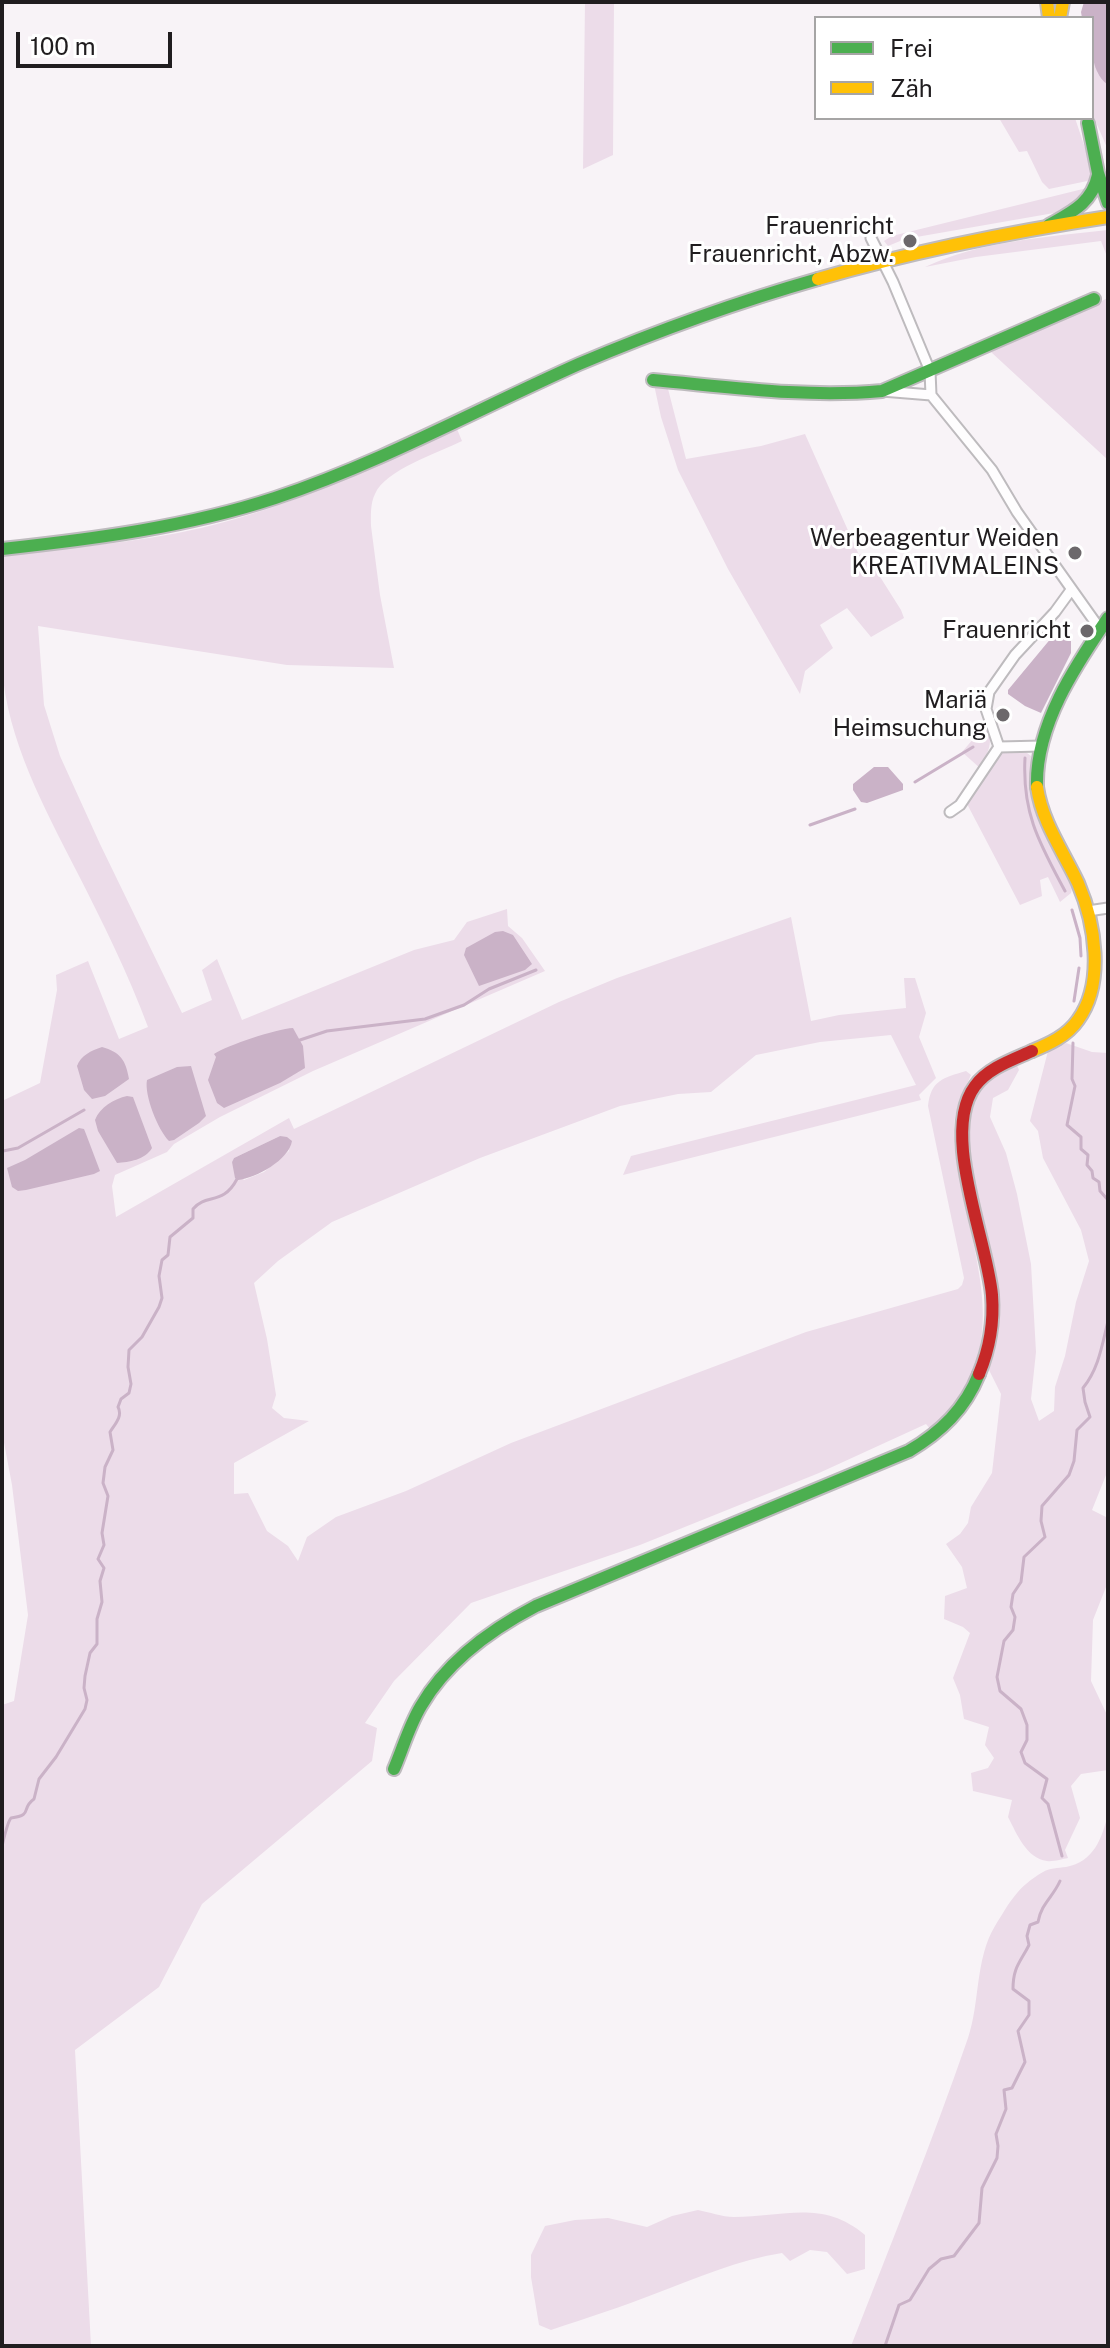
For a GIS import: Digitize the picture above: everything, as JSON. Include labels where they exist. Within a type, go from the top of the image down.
[{"type":"main road","points":[[1087,120],[1108,163]]},
{"type":"main road","points":[[1087,120],[1108,203]]},
{"type":"main road","points":[[1049,225],[1089,199],[1096,187],[1098,173]]},
{"type":"main road","points":[[2,549],[170,526],[275,498],[382,457],[565,370],[738,304],[883,260],[993,235],[1108,217]]},
{"type":"main road","points":[[653,380],[809,394],[882,391],[1094,299]]},
{"type":"main road","points":[[394,1769],[422,1705],[445,1673],[471,1646],[501,1624],[536,1606],[927,1442],[957,1413],[975,1385],[985,1359],[992,1295],[960,1122],[971,1089],[981,1077],[1058,1037],[1075,1024],[1090,991],[1095,959],[1093,927],[1075,876],[1056,844],[1042,808],[1037,775],[1042,746],[1061,698],[1104,624]]},
{"type":"street","points":[[871,238],[930,371],[931,395],[992,470],[1071,590],[1104,624]]},
{"type":"street","points":[[882,391],[931,395]]},
{"type":"street","points":[[999,747],[986,709],[989,692],[1015,655],[1071,590]]},
{"type":"street","points":[[999,747],[1042,746]]},
{"type":"street","points":[[950,812],[966,796],[999,747]]},
{"type":"street","points":[[1088,911],[1108,908]]},
{"type":"shaded area","points":[[585,2],[614,2],[613,155],[583,169]]},
{"type":"shaded area","points":[[1084,2],[1108,2],[1108,85],[1094,63],[1094,16],[1082,16]]},
{"type":"shaded area","points":[[1094,61],[1098,74],[1108,85],[1108,150],[1094,118]]},
{"type":"shaded area","points":[[1000,120],[1076,120],[1092,180],[1049,189],[1042,182],[1027,151],[1019,152]]},
{"type":"shaded area","points":[[1091,187],[1071,207],[1054,213],[905,239],[888,246],[884,241],[892,236]]},
{"type":"shaded area","points":[[1108,230],[1108,259],[1101,241],[976,257],[925,267],[991,246]]},
{"type":"shaded area","points":[[1108,298],[1108,460],[991,352]]},
{"type":"shaded area","points":[[653,380],[666,381],[686,459],[761,446],[805,434],[859,555],[865,553],[901,610],[904,618],[871,637],[847,608],[820,625],[833,648],[805,671],[800,694],[728,569],[678,470]]},
{"type":"shaded area","points":[[457,429],[462,441],[389,477],[375,494],[371,526],[394,668],[287,665],[38,626],[44,705],[60,756],[182,1013],[212,1000],[202,970],[217,959],[242,1020],[414,950],[454,940],[467,922],[507,909],[508,926],[522,938],[545,971],[313,1071],[220,1117],[174,1144],[167,1152],[115,1175],[112,1186],[116,1217],[289,1118],[294,1129],[559,1002],[617,978],[791,917],[811,1021],[906,1008],[904,978],[915,978],[926,1013],[919,1037],[936,1078],[919,1095],[921,1100],[623,1175],[631,1156],[916,1085],[891,1035],[820,1042],[756,1055],[711,1092],[678,1094],[620,1106],[480,1158],[332,1222],[278,1261],[254,1283],[276,1395],[272,1408],[284,1418],[309,1421],[234,1463],[234,1494],[248,1493],[267,1531],[288,1546],[298,1561],[307,1537],[336,1517],[406,1491],[511,1443],[806,1332],[958,1289],[964,1278],[928,1106],[935,1085],[966,1071],[971,1075],[956,1114],[954,1143],[981,1286],[983,1316],[980,1345],[972,1374],[956,1402],[931,1430],[926,1424],[819,1473],[640,1545],[471,1603],[394,1681],[365,1723],[377,1728],[372,1761],[202,1904],[159,1987],[75,2050],[91,2346],[2,2346],[2,1705],[14,1701],[28,1615],[12,1485],[2,1432],[2,1101],[40,1083],[57,990],[56,975],[88,961],[119,1039],[148,1027],[115,948],[40,798],[19,747],[5,694],[2,667],[2,555],[152,538],[234,519],[332,485]],"holes":[[[280,1136],[289,1151],[264,1172],[244,1180],[232,1162],[234,1158]]]},
{"type":"shaded area","points":[[1063,629],[1071,636],[1071,653],[1041,713],[1025,706],[1008,694],[1008,690],[1057,631]]},
{"type":"shaded area","points":[[987,730],[990,744],[981,769],[962,752],[974,738]]},
{"type":"shaded area","points":[[1010,750],[1031,756],[1030,782],[1036,814],[1072,888],[1071,893],[1060,902],[1048,877],[1040,880],[1042,896],[1020,905],[966,802],[997,755]]},
{"type":"shaded area","points":[[874,767],[888,767],[903,784],[903,790],[867,803],[861,802],[853,790],[853,784]]},
{"type":"shaded area","points":[[495,932],[513,935],[532,964],[525,970],[479,986],[464,955],[466,948]]},
{"type":"shaded area","points":[[293,1028],[303,1046],[305,1068],[224,1108],[217,1103],[208,1080],[216,1057],[214,1054],[252,1038]]},
{"type":"shaded area","points":[[1066,1043],[1092,1052],[1108,1053],[1108,1470],[1092,1510],[1108,1518],[1108,1582],[1093,1620],[1091,1681],[1108,1717],[1108,1770],[1081,1774],[1071,1786],[1080,1818],[1065,1850],[1068,1858],[1049,1861],[1033,1855],[1019,1838],[1008,1817],[1012,1800],[973,1791],[971,1773],[988,1768],[994,1758],[985,1745],[989,1727],[964,1719],[953,1678],[970,1633],[944,1619],[945,1596],[967,1588],[962,1567],[946,1544],[960,1534],[968,1523],[971,1507],[992,1473],[1001,1394],[989,1370],[997,1329],[993,1277],[966,1149],[966,1121],[976,1091],[996,1072],[1017,1065],[1019,1070],[1008,1090],[993,1098],[990,1117],[1006,1153],[1031,1264],[1036,1352],[1031,1399],[1039,1421],[1054,1411],[1055,1387],[1089,1261],[1081,1230],[1043,1158],[1038,1131],[1030,1121],[1048,1051]]},
{"type":"shaded area","points":[[102,1047],[121,1058],[129,1079],[105,1096],[92,1099],[84,1090],[77,1066],[84,1056]]},
{"type":"shaded area","points":[[191,1066],[206,1116],[169,1141],[153,1112],[147,1080],[177,1067]]},
{"type":"shaded area","points":[[127,1096],[133,1097],[152,1148],[141,1158],[117,1163],[95,1120],[108,1104]]},
{"type":"shaded area","points":[[79,1128],[84,1129],[100,1171],[26,1190],[18,1191],[12,1187],[7,1168]]},
{"type":"shaded area","points":[[280,1136],[292,1141],[285,1155],[254,1176],[235,1178],[234,1158]]},
{"type":"shaded area","points":[[1108,1814],[1108,2346],[851,2346],[968,2038],[984,1952],[995,1926],[1027,1883],[1045,1871],[1084,1860],[1095,1848]]},
{"type":"shaded area","points":[[698,2210],[729,2217],[802,2212],[834,2217],[865,2235],[865,2269],[847,2274],[827,2252],[810,2250],[790,2261],[782,2253],[719,2270],[551,2330],[539,2325],[531,2277],[531,2255],[545,2226],[608,2218],[647,2227],[672,2216]]},
{"type":"waterway","points":[[915,782],[973,747]]},
{"type":"waterway","points":[[1025,758],[1026,796],[1034,828],[1065,891]]},
{"type":"waterway","points":[[810,825],[855,809]]},
{"type":"waterway","points":[[1072,910],[1080,938],[1081,956]]},
{"type":"waterway","points":[[1074,1001],[1079,968]]},
{"type":"waterway","points":[[300,1040],[327,1031],[425,1019],[464,1005],[489,989],[536,970]]},
{"type":"waterway","points":[[1073,1043],[1072,1079],[1075,1086],[1067,1125],[1081,1137],[1081,1149],[1088,1155],[1087,1165],[1108,1200]]},
{"type":"waterway","points":[[3,1151],[18,1148],[84,1110]]},
{"type":"waterway","points":[[2,1847],[11,1818],[25,1813],[34,1799],[39,1779],[85,1709],[85,1676],[90,1653],[97,1644],[97,1619],[102,1602],[100,1581],[104,1568],[98,1559],[104,1545],[102,1533],[108,1496],[103,1483],[105,1467],[113,1450],[110,1432],[119,1417],[121,1399],[129,1393],[131,1384],[129,1350],[142,1337],[159,1307],[162,1298],[159,1276],[162,1260],[168,1255],[170,1237],[193,1218],[193,1209],[198,1204],[226,1193],[237,1179]]},
{"type":"waterway","points":[[1062,1856],[1048,1804],[1042,1798],[1047,1779],[1025,1763],[1021,1752],[1027,1740],[1027,1725],[1021,1709],[1000,1691],[997,1677],[1004,1641],[1013,1630],[1015,1617],[1011,1607],[1013,1594],[1021,1582],[1024,1557],[1045,1537],[1041,1521],[1042,1506],[1069,1475],[1074,1461],[1077,1430],[1090,1417],[1083,1388],[1096,1364],[1108,1321]]},
{"type":"waterway","points":[[885,2346],[899,2305],[910,2300],[929,2269],[941,2259],[954,2256],[979,2223],[982,2188],[997,2158],[996,2134],[1006,2109],[1004,2090],[1012,2088],[1025,2062],[1018,2031],[1029,2015],[1029,2001],[1013,1989],[1014,1975],[1029,1945],[1027,1936],[1030,1925],[1038,1922],[1060,1881]]},
{"type":"traffic: fast","points":[[1088,123],[1098,173],[1108,203]]},
{"type":"traffic: fast","points":[[1049,225],[1086,200],[1098,175]]},
{"type":"traffic: fast","points":[[2,549],[174,524],[275,498],[353,469],[608,352],[727,307],[818,279]]},
{"type":"traffic: fast","points":[[653,380],[796,392],[882,391],[1094,299]]},
{"type":"traffic: fast","points":[[1037,787],[1038,764],[1050,719],[1071,676],[1108,618]]},
{"type":"traffic: fast","points":[[394,1769],[413,1721],[443,1675],[471,1648],[502,1625],[536,1606],[909,1451],[951,1418],[967,1398],[979,1374]]},
{"type":"traffic: slow","points":[[1047,2],[1049,16]]},
{"type":"traffic: slow","points":[[1060,16],[1063,2]]},
{"type":"traffic: slow","points":[[818,279],[962,243],[1108,217]]},
{"type":"traffic: slow","points":[[1032,1051],[1074,1026],[1092,989],[1094,971],[1093,934],[1084,899],[1048,824],[1037,787]]},
{"type":"traffic: jam","points":[[979,1374],[990,1335],[992,1295],[968,1187],[962,1131],[965,1106],[975,1086],[987,1074],[1032,1051]]},
{"type":"place","name":"Frauenricht Frauenricht, Abzw.","points":[[910,241]]},
{"type":"place","name":"Werbeagentur Weiden KREATIVMALEINS","points":[[1075,553]]},
{"type":"place","name":"Frauenricht","points":[[1087,631]]},
{"type":"place","name":"Mariä Heimsuchung","points":[[1003,715]]}]
